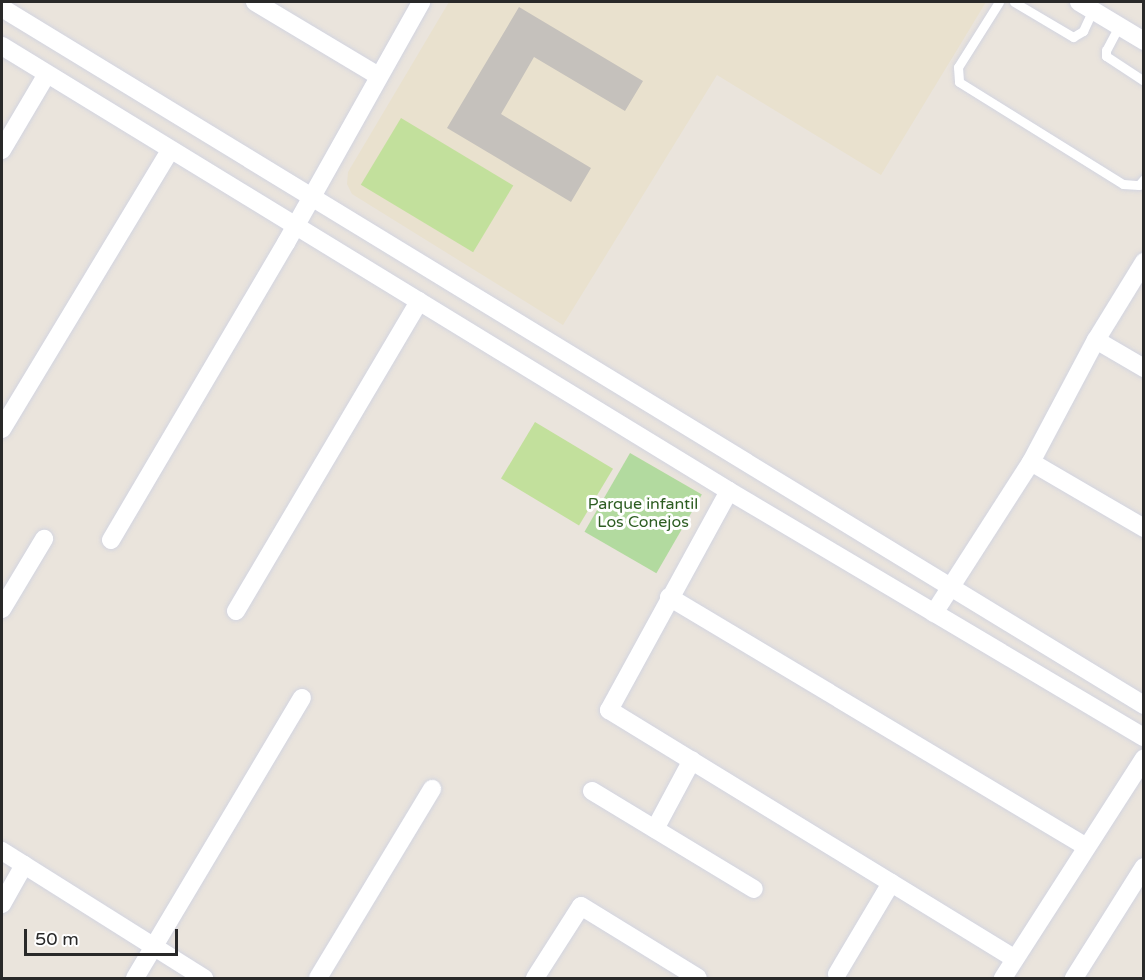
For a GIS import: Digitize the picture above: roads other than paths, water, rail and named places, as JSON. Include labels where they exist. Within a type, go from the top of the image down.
[{"type":"street","points":[[255,2],[377,75]]},
{"type":"street","points":[[111,540],[296,226],[377,75],[421,2]]},
{"type":"street","points":[[1086,6],[1143,41]]},
{"type":"street","points":[[2,8],[1143,705]]},
{"type":"street","points":[[2,46],[729,491],[1143,737]]},
{"type":"street","points":[[2,150],[47,74]]},
{"type":"street","points":[[2,429],[170,150]]},
{"type":"street","points":[[934,613],[1030,462],[1096,340],[1143,262]]},
{"type":"street","points":[[236,611],[419,302]]},
{"type":"street","points":[[1096,340],[1143,369]]},
{"type":"street","points":[[1030,462],[1143,528]]},
{"type":"street","points":[[729,491],[609,710],[1014,959]]},
{"type":"street","points":[[2,609],[44,539]]},
{"type":"street","points":[[669,597],[1086,847]]},
{"type":"street","points":[[135,978],[302,698]]},
{"type":"street","points":[[1003,978],[1143,758]]},
{"type":"street","points":[[655,830],[692,760]]},
{"type":"street","points":[[318,978],[432,789]]},
{"type":"street","points":[[592,791],[754,889]]},
{"type":"street","points":[[2,852],[204,978]]},
{"type":"street","points":[[2,904],[24,866]]},
{"type":"street","points":[[1074,978],[1143,867]]},
{"type":"street","points":[[837,974],[891,883]]},
{"type":"street","points":[[535,978],[581,906],[698,978]]},
{"type":"lane","points":[[999,2],[958,67],[959,82],[1123,184],[1139,184],[1143,179]]},
{"type":"lane","points":[[1014,2],[1073,37],[1083,31],[1086,6]]},
{"type":"lane","points":[[1119,26],[1106,50],[1106,56],[1143,81]]},
{"type":"park label","name":"Parque infantil Los Conejos","points":[[643,513]]}]
